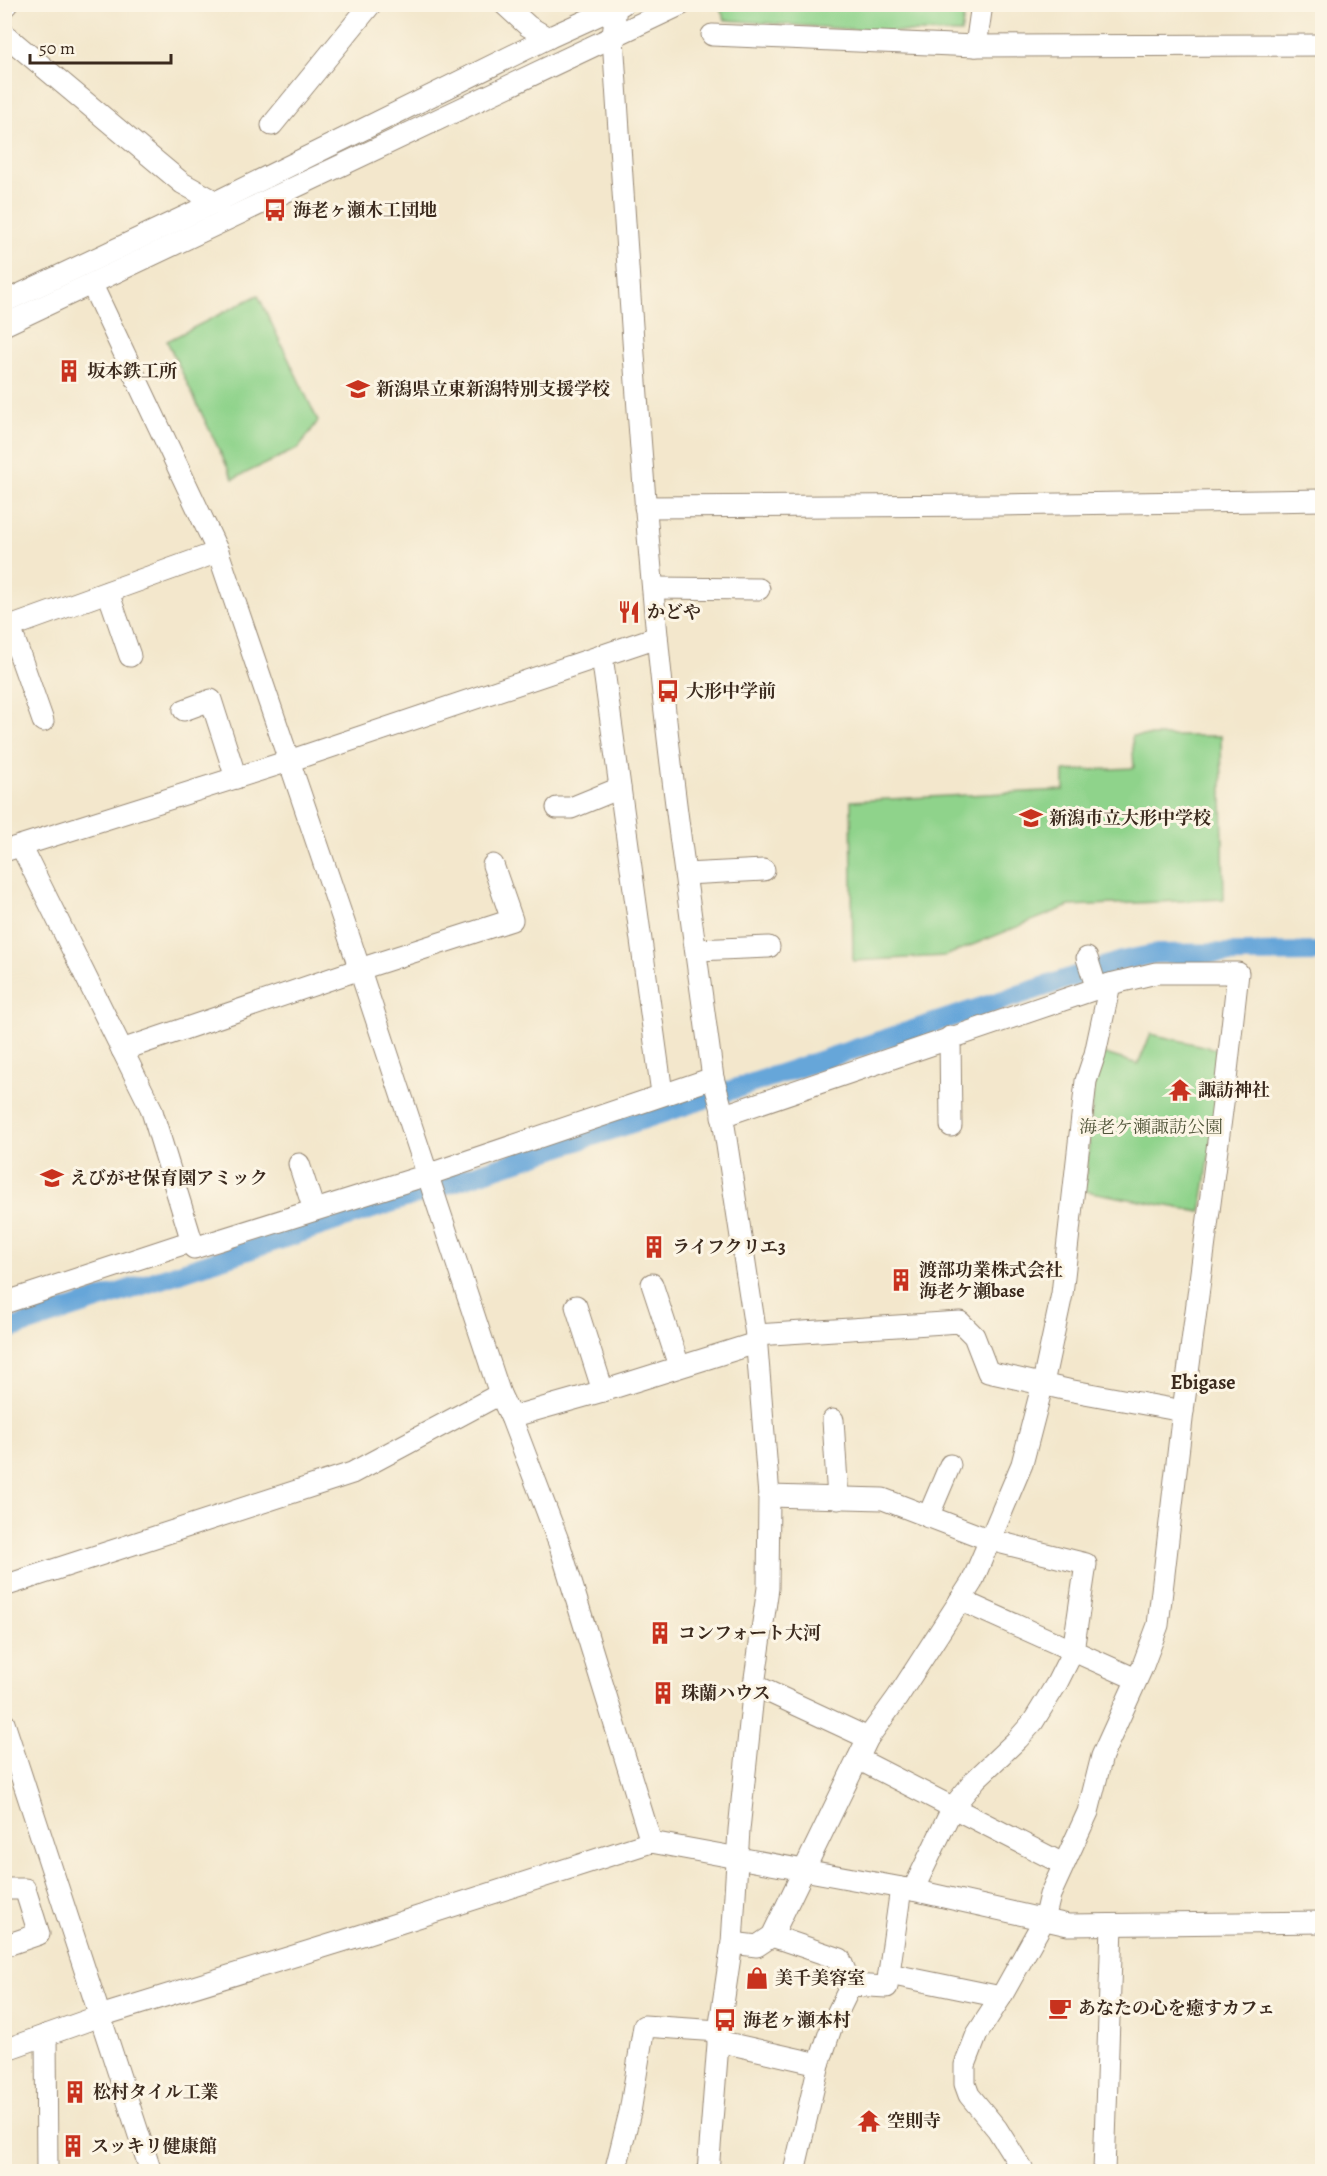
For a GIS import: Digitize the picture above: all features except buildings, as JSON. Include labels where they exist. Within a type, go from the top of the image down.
[{"type":"street","points":[[272,125],[370,4]]},
{"type":"street","points":[[504,4],[528,26],[548,38]]},
{"type":"street","points":[[4,324],[92,285],[682,4]]},
{"type":"street","points":[[976,46],[982,4]]},
{"type":"street","points":[[4,302],[216,202],[619,5]]},
{"type":"street","points":[[619,5],[613,38],[645,507],[657,637],[696,950],[756,1339],[769,1496],[768,1588],[754,1685],[739,1830],[732,1942],[719,2036],[708,2172]]},
{"type":"street","points":[[4,34],[182,183],[216,202]]},
{"type":"street","points":[[712,35],[976,46],[1323,45]]},
{"type":"street","points":[[92,285],[218,552],[360,969],[500,1394],[559,1543],[651,1842]]},
{"type":"street","points":[[645,507],[1323,501]]},
{"type":"street","points":[[43,721],[7,626],[218,552]]},
{"type":"street","points":[[653,588],[759,589]]},
{"type":"street","points":[[108,592],[130,656]]},
{"type":"street","points":[[193,1244],[151,1108],[13,849],[289,761],[657,637]]},
{"type":"street","points":[[602,656],[661,1086]]},
{"type":"street","points":[[184,710],[211,700],[236,778]]},
{"type":"street","points":[[557,808],[571,808],[620,788]]},
{"type":"street","points":[[122,1050],[512,920],[493,865]]},
{"type":"street","points":[[686,874],[764,870]]},
{"type":"street","points":[[696,950],[769,946]]},
{"type":"street","points":[[732,1942],[757,1946],[772,1936],[868,1738],[897,1698],[972,1582],[1022,1464],[1043,1383],[1062,1294],[1086,1081],[1095,1054],[1104,987],[1087,958]]},
{"type":"street","points":[[721,1111],[1104,987],[1156,973],[1238,973],[1158,1625],[1102,1756],[1088,1812],[1050,1894],[1044,1920],[1001,1997],[977,2034],[965,2065],[965,2084],[969,2095],[997,2130],[1024,2172]]},
{"type":"street","points":[[950,1037],[951,1126]]},
{"type":"street","points":[[4,1303],[427,1175],[715,1081]]},
{"type":"street","points":[[299,1164],[314,1210]]},
{"type":"street","points":[[652,1284],[679,1366]]},
{"type":"street","points":[[576,1306],[603,1391]]},
{"type":"street","points":[[511,1417],[603,1391],[756,1339],[960,1322],[975,1336],[988,1372],[1183,1412]]},
{"type":"street","points":[[4,1586],[352,1473],[500,1394]]},
{"type":"street","points":[[833,1420],[838,1499]]},
{"type":"street","points":[[928,1517],[950,1465]]},
{"type":"street","points":[[769,1496],[882,1499],[990,1540],[1086,1564],[1073,1651],[1057,1683],[1033,1722],[976,1779],[953,1807],[907,1889],[887,1987],[851,1985]]},
{"type":"street","points":[[960,1600],[1136,1679]]},
{"type":"street","points":[[754,1685],[868,1738]]},
{"type":"street","points":[[4,1723],[152,2172]]},
{"type":"street","points":[[858,1759],[1063,1864]]},
{"type":"street","points":[[4,2050],[100,2016],[363,1935],[651,1842],[739,1856],[907,1889],[1068,1926],[1323,1922]]},
{"type":"street","points":[[4,1889],[25,1889],[39,1934],[4,1946]]},
{"type":"street","points":[[1104,2172],[1112,1925]]},
{"type":"street","points":[[772,1936],[840,1959],[851,1985]]},
{"type":"street","points":[[889,1974],[1001,1997]]},
{"type":"street","points":[[794,2172],[819,2064],[832,2022],[851,1985]]},
{"type":"street","points":[[615,2172],[630,2112],[644,2026],[719,2036],[819,2064]]},
{"type":"street","points":[[46,2035],[46,2172]]},
{"type":"green space","points":[[729,4],[966,5],[961,33],[873,31],[725,20],[720,9]]},
{"type":"green space","points":[[258,295],[318,421],[299,448],[233,479],[167,341]]},
{"type":"green space","points":[[1132,736],[1221,736],[1224,899],[1069,906],[945,956],[853,961],[851,801],[1064,790],[1064,771],[1134,768]]},
{"type":"green space","name":"海老ケ瀬諏訪公園","points":[[1151,1034],[1225,1051],[1201,1212],[1085,1191],[1094,1080],[1102,1053],[1138,1064]]},
{"type":"waterway","points":[[4,1331],[1121,961],[1156,954],[1322,952]]},
{"type":"place","name":"海老ヶ瀬木工団地","points":[[275,210]]},
{"type":"place","name":"坂本鉄工所","points":[[69,371]]},
{"type":"place","name":"新潟県立東新潟特別支援学校","points":[[358,389]]},
{"type":"place","name":"かどや","points":[[629,612]]},
{"type":"place","name":"大形中学前","points":[[668,691]]},
{"type":"place","name":"新潟市立大形中学校","points":[[1031,818]]},
{"type":"place","name":"諏訪神社","points":[[1180,1090]]},
{"type":"place","name":"えびがせ保育園アミック","points":[[52,1178]]},
{"type":"place","name":"ライフクリエ3","points":[[654,1247]]},
{"type":"place","name":"渡部功業株式会社 海老ケ瀬base","points":[[901,1280]]},
{"type":"place","name":"コンフォート大河","points":[[660,1633]]},
{"type":"place","name":"珠蘭ハウス","points":[[663,1693]]},
{"type":"place","name":"美千美容室","points":[[757,1978]]},
{"type":"place","name":"あなたの心を癒すカフェ","points":[[1060,2008]]},
{"type":"place","name":"海老ヶ瀬本村","points":[[725,2020]]},
{"type":"place","name":"松村タイル工業","points":[[75,2092]]},
{"type":"place","name":"空則寺","points":[[869,2121]]},
{"type":"place","name":"スッキリ健康館","points":[[73,2146]]},
{"type":"district","name":"Ebigase","points":[[1203,1382]]}]
